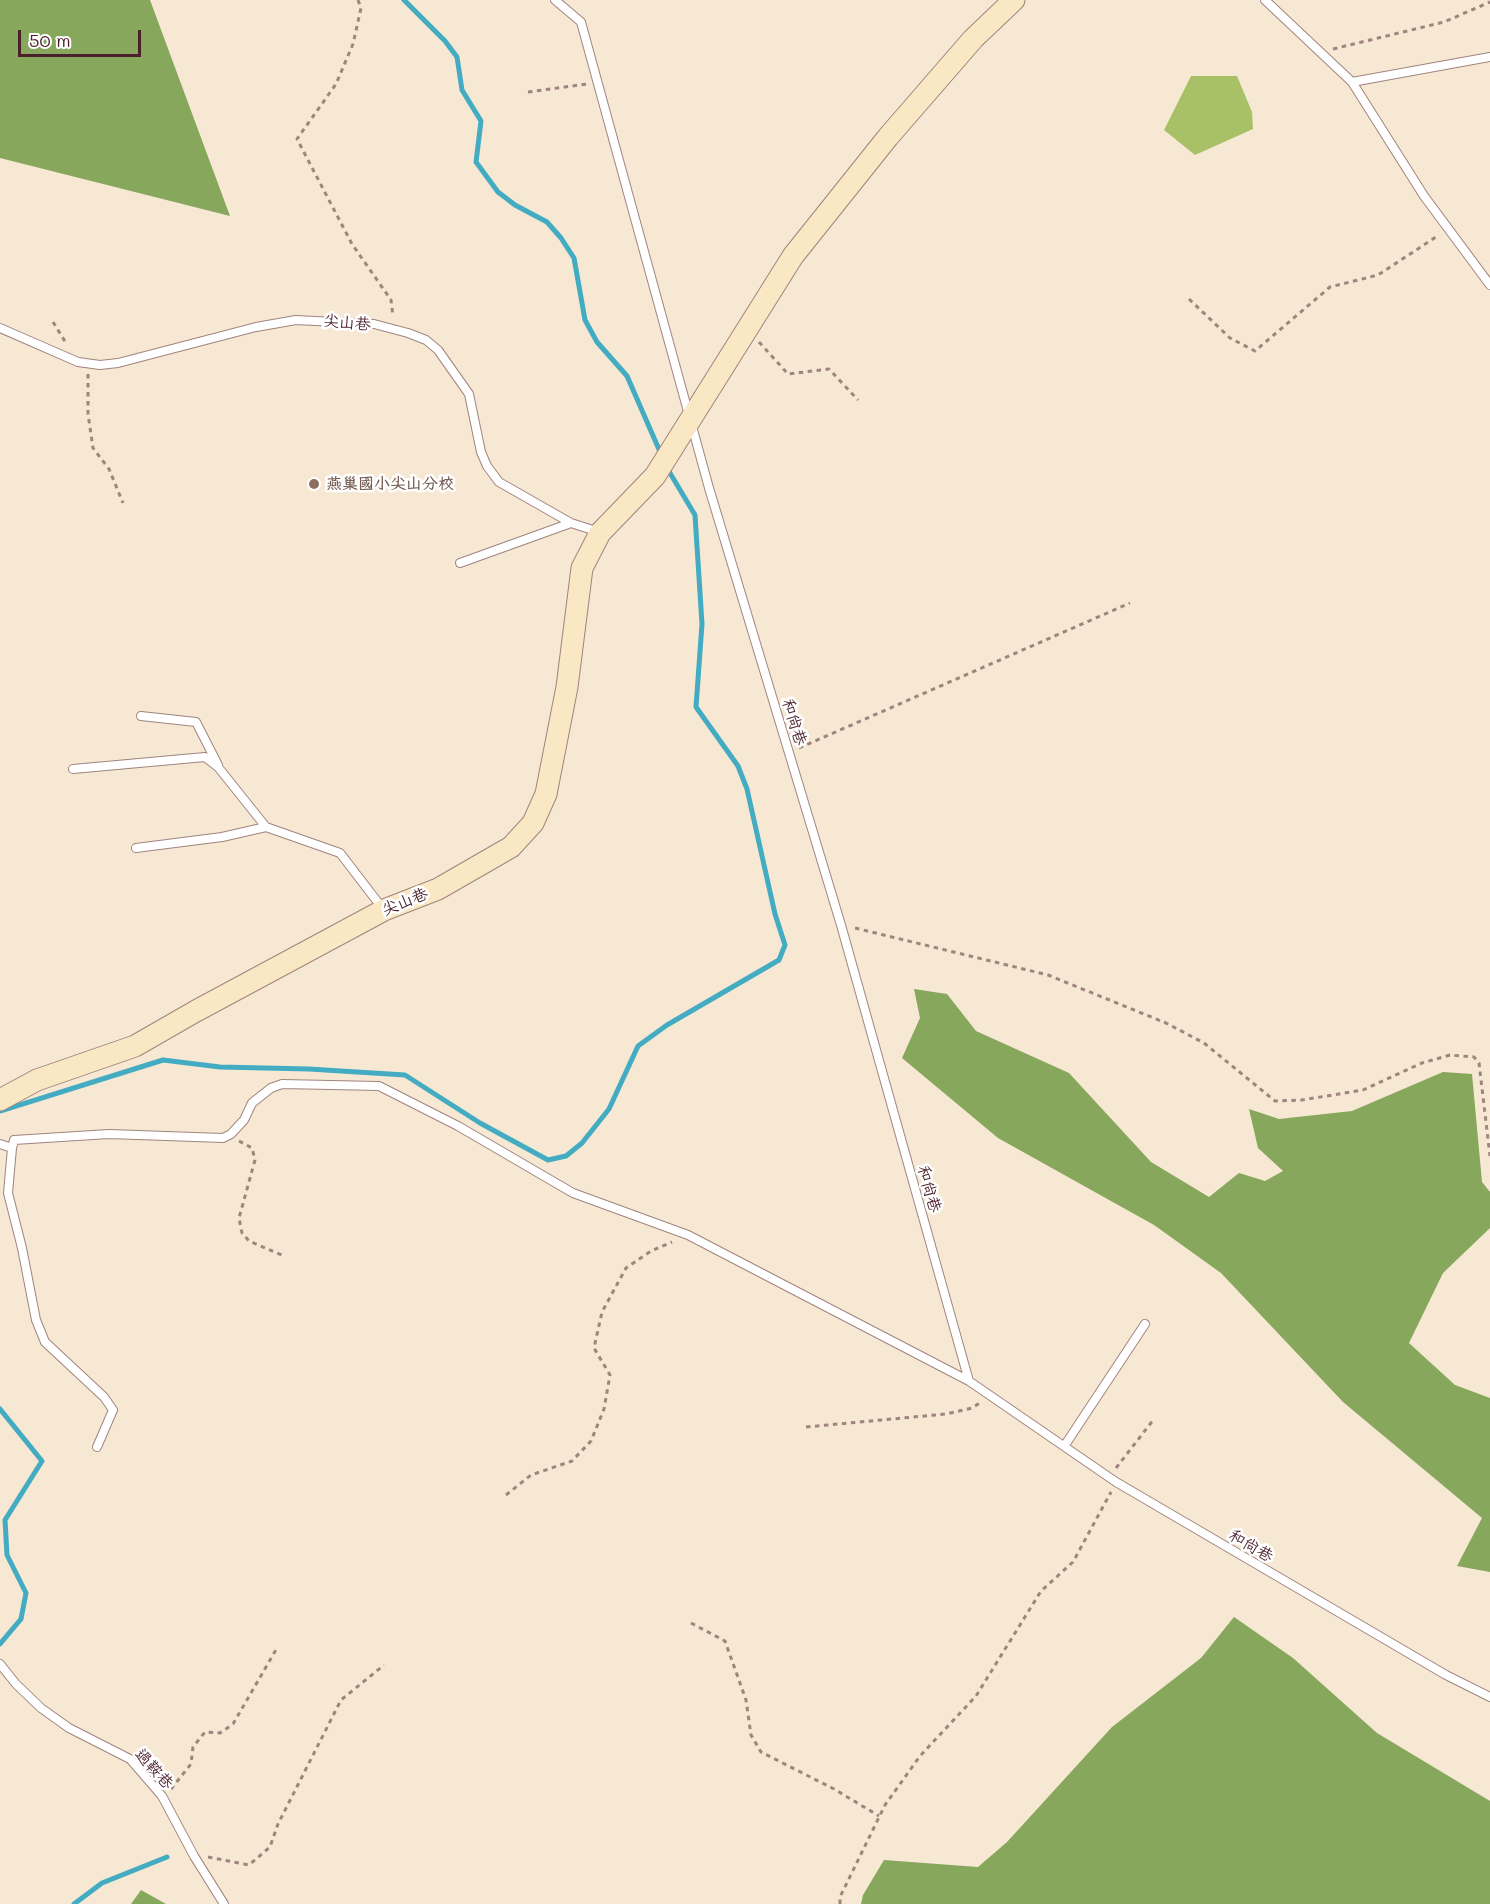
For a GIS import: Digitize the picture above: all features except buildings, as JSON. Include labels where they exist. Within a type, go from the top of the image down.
[{"type":"street","name":"尖山巷","points":[[0,1100],[37,1080],[135,1046],[384,910],[438,889],[511,846],[533,823],[546,794],[567,687],[582,568],[600,533],[658,473],[793,256],[888,137],[973,39],[1014,0]]},
{"type":"lane","name":"和尚巷","points":[[555,0],[581,22],[709,488],[841,925],[969,1381],[1113,1480],[1446,1675],[1490,1697]]},
{"type":"lane","points":[[1265,0],[1352,82],[1424,196],[1450,227],[1490,285]]},
{"type":"lane","points":[[1352,82],[1490,57]]},
{"type":"lane","name":"尖山巷","points":[[0,328],[61,355],[87,363],[118,363],[256,327],[296,320],[374,324],[426,340],[438,350],[469,394],[481,452],[487,466],[499,482],[571,523],[600,533]]},
{"type":"lane","points":[[460,563],[571,523]]},
{"type":"lane","points":[[141,716],[196,722],[218,767],[266,827],[340,853],[384,910]]},
{"type":"lane","points":[[72,769],[118,763],[205,757],[218,767]]},
{"type":"lane","points":[[136,848],[222,837],[266,827]]},
{"type":"lane","points":[[98,1447],[113,1410],[104,1397],[45,1342],[36,1320],[22,1248],[8,1193],[14,1140],[109,1134],[168,1134],[223,1138],[231,1134],[244,1120],[252,1103],[271,1088],[282,1084],[379,1086],[458,1126],[573,1193],[688,1235],[969,1381]]},
{"type":"lane","points":[[0,1144],[12,1148]]},
{"type":"lane","points":[[1065,1445],[1145,1324]]},
{"type":"lane","name":"過鞍巷","points":[[0,1664],[16,1684],[41,1708],[69,1728],[130,1759],[162,1796],[194,1856],[225,1904]]},
{"type":"path","points":[[358,0],[361,8],[353,44],[336,84],[297,139],[352,244],[391,300],[395,330]]},
{"type":"path","points":[[1319,53],[1444,22],[1490,2]]},
{"type":"path","points":[[528,92],[598,83]]},
{"type":"path","points":[[1189,299],[1230,338],[1255,351],[1330,287],[1378,275],[1450,227]]},
{"type":"path","points":[[746,329],[788,374],[829,369],[858,400]]},
{"type":"path","points":[[87,363],[88,414],[93,448],[109,469],[123,503]]},
{"type":"path","points":[[789,752],[1130,603]]},
{"type":"path","points":[[841,925],[1048,975],[1204,1043],[1275,1101],[1302,1100],[1363,1090],[1422,1063],[1450,1055],[1473,1057],[1479,1063],[1490,1156]]},
{"type":"path","points":[[231,1134],[252,1148],[255,1160],[239,1218],[242,1233],[249,1241],[284,1256]]},
{"type":"path","points":[[506,1495],[531,1475],[572,1461],[591,1441],[604,1409],[610,1375],[594,1348],[602,1312],[626,1268],[651,1251],[688,1235]]},
{"type":"path","points":[[806,1427],[946,1414],[972,1408],[990,1396]]},
{"type":"path","points":[[840,1904],[840,1897],[879,1816],[920,1756],[976,1696],[1041,1591],[1073,1562],[1113,1480],[1154,1419]]},
{"type":"path","points":[[691,1623],[725,1641],[746,1700],[751,1735],[761,1752],[834,1789],[879,1816]]},
{"type":"path","points":[[162,1796],[175,1786],[191,1764],[193,1747],[205,1732],[220,1733],[233,1725],[277,1648]]},
{"type":"path","points":[[194,1856],[225,1858],[249,1864],[270,1848],[278,1824],[341,1700],[384,1665]]},
{"type":"green space","points":[[0,0],[150,0],[230,216],[0,158]]},
{"type":"green space","points":[[1191,76],[1237,76],[1252,112],[1253,129],[1195,155],[1164,130]]},
{"type":"green space","points":[[914,989],[947,994],[976,1031],[1069,1073],[1151,1162],[1209,1197],[1239,1173],[1265,1181],[1283,1171],[1258,1148],[1249,1109],[1279,1119],[1352,1111],[1443,1072],[1472,1074],[1482,1182],[1490,1192],[1490,1228],[1443,1273],[1409,1343],[1455,1385],[1490,1398],[1490,1572],[1457,1566],[1482,1518],[1343,1402],[1221,1273],[1154,1225],[998,1138],[902,1058],[920,1018]]},
{"type":"green space","points":[[1234,1617],[1293,1658],[1377,1733],[1490,1801],[1490,1904],[861,1904],[863,1895],[884,1860],[978,1867],[1007,1842],[1112,1727],[1201,1658]]},
{"type":"green space","points":[[141,1890],[166,1904],[131,1904]]},
{"type":"waterway","points":[[404,0],[445,41],[457,57],[462,90],[481,121],[476,162],[498,192],[515,205],[547,222],[574,258],[585,320],[597,342],[627,376],[661,454]]},
{"type":"waterway","points":[[0,1111],[163,1060],[220,1067],[309,1069],[405,1075],[480,1123],[548,1160],[566,1156],[582,1143],[609,1109],[638,1046],[667,1025],[779,960],[785,945],[775,914],[747,789],[738,766],[696,707],[702,624],[695,515],[667,468]]},
{"type":"waterway","points":[[0,1409],[42,1461],[5,1520],[7,1555],[26,1593],[21,1619],[0,1644]]},
{"type":"waterway","points":[[74,1904],[102,1883],[167,1857]]},
{"type":"place","name":"燕巢國小尖山分校","points":[[314,484]]}]
